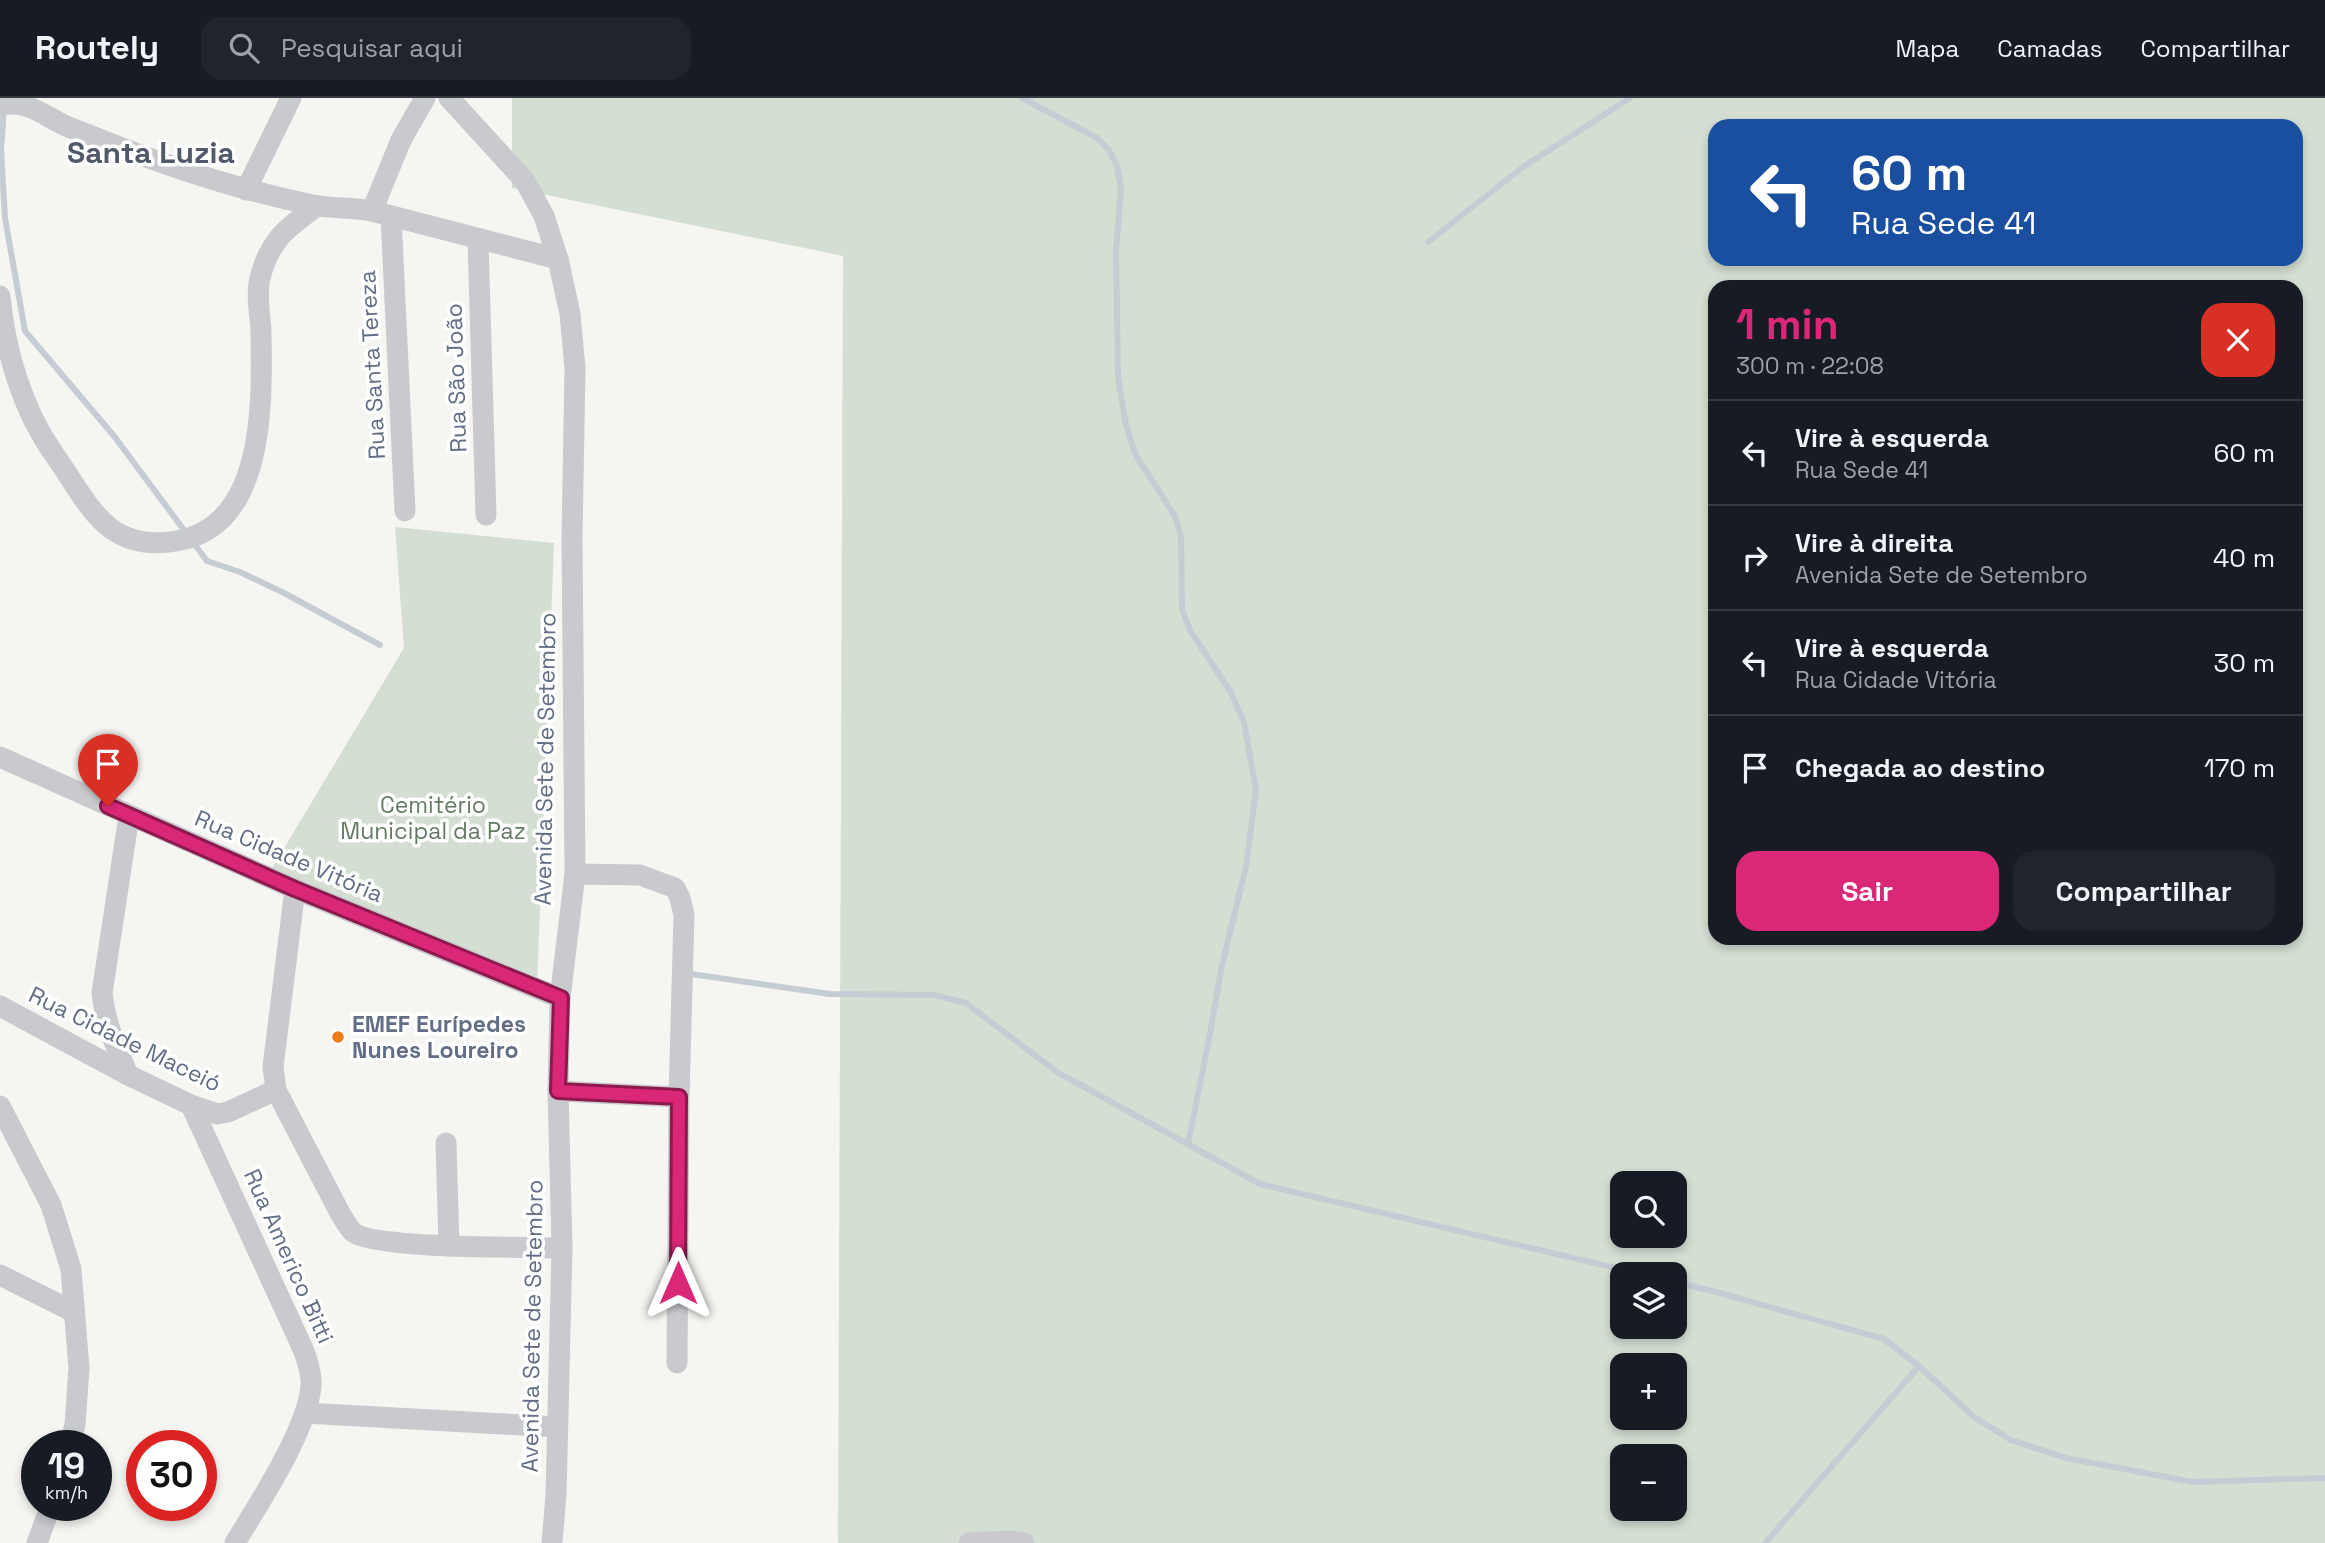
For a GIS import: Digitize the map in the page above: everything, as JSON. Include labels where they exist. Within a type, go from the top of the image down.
[{"type":"street","points":[[246,190],[291,98]]},
{"type":"street","points":[[381,214],[401,140],[425,98]]},
{"type":"street","name":"Avenida Sete de Setembro","points":[[449,98],[525,181],[544,216],[558,259],[570,314],[575,368],[572,539],[575,874],[561,998],[558,1091],[562,1248],[556,1495],[552,1543]]},
{"type":"street","points":[[1,103],[19,103],[64,125],[167,166],[246,190],[317,206],[354,207],[558,259]]},
{"type":"street","points":[[0,296],[7,345],[17,380],[32,415],[51,450],[102,523],[127,540],[161,544],[188,540],[217,524],[238,496],[253,463],[261,417],[259,280],[270,250],[283,231],[317,206]]},
{"type":"street","name":"Rua Santa Tereza","points":[[381,214],[405,512]]},
{"type":"street","name":"Rua São João","points":[[478,240],[486,515]]},
{"type":"street","name":"Rua Cidade Vitória","points":[[0,757],[295,889],[561,998]]},
{"type":"street","points":[[128,1074],[110,1034],[102,993],[129,816]]},
{"type":"street","points":[[575,874],[640,875],[675,888],[684,915],[679,1097],[677,1363]]},
{"type":"street","points":[[295,889],[273,1067],[276,1090],[341,1214],[354,1233],[374,1241],[562,1248]]},
{"type":"street","name":"Rua Cidade Maceió","points":[[0,1006],[128,1074],[191,1105],[217,1114],[228,1112],[276,1090]]},
{"type":"street","points":[[558,1091],[679,1097]]},
{"type":"street","name":"Rua Americo Bitti","points":[[191,1105],[309,1364],[311,1384],[305,1413],[278,1470],[235,1543]]},
{"type":"street","points":[[0,1106],[37,1176],[62,1236],[71,1269],[79,1368],[74,1430]]},
{"type":"street","points":[[446,1143],[449,1245]]},
{"type":"street","points":[[0,1275],[74,1312]]},
{"type":"street","points":[[305,1413],[557,1427]]},
{"type":"street","points":[[37,1543],[45,1521]]},
{"type":"street","points":[[969,1543],[1024,1543]]},
{"type":"green space","points":[[512,98],[2325,98],[2325,1543],[838,1543],[843,256],[512,188]]},
{"type":"green space","name":"Cemitério Municipal da Paz","points":[[395,527],[554,543],[537,986],[271,870],[404,648]]},
{"type":"waterway","points":[[1022,98],[1097,138],[1109,150],[1117,166],[1121,189],[1116,251],[1118,377],[1126,425],[1135,454],[1175,516],[1181,536],[1182,610],[1190,630],[1230,691],[1244,722],[1256,790],[1246,867],[1222,965],[1188,1144]]},
{"type":"waterway","points":[[1428,242],[1523,167],[1630,98]]},
{"type":"waterway","points":[[4,107],[1,150],[5,218],[25,331],[114,436],[207,561],[240,572],[284,593],[380,645]]},
{"type":"waterway","points":[[691,974],[830,994],[934,995],[966,1003],[1057,1072],[1260,1184],[1610,1267]]},
{"type":"waterway","points":[[1687,1285],[1884,1339],[1919,1366],[1974,1417],[2011,1440],[2066,1458],[2193,1482],[2325,1478]]},
{"type":"waterway","points":[[1765,1543],[1919,1366]]},
{"type":"place","name":"EMEF Eurípedes Nunes Loureiro","points":[[338,1037]]},
{"type":"district","name":"Santa Luzia","points":[[151,152]]},
{"type":"route","points":[[108,806],[295,889],[561,998],[558,1091],[679,1097],[678,1283]]}]
